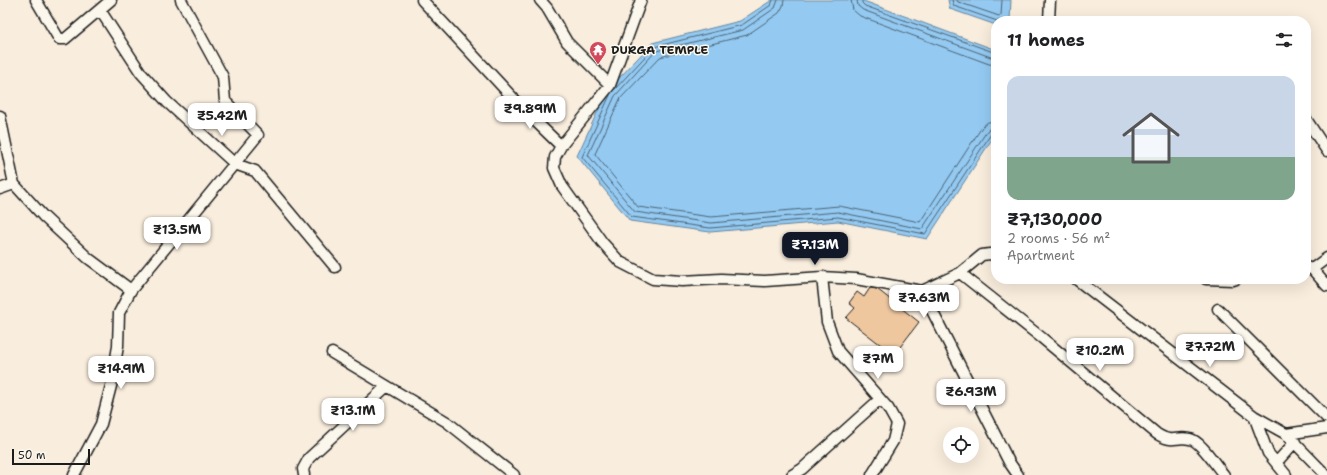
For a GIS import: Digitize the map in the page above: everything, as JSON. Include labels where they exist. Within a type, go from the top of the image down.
[{"type":"street","points":[[36,0],[59,39],[65,39],[111,0]]},
{"type":"street","points":[[74,475],[102,424],[112,382],[118,346],[119,313],[131,290],[258,135],[225,100],[223,77],[180,0]]},
{"type":"street","points":[[422,0],[526,112],[561,146]]},
{"type":"street","points":[[540,0],[547,8],[567,42],[610,85]]},
{"type":"street","points":[[641,0],[610,85],[561,146],[555,157],[554,168],[562,186],[602,242],[620,262],[653,279],[721,279],[765,281],[822,277],[856,279],[922,291],[960,273],[982,255],[991,254]]},
{"type":"street","points":[[1049,16],[1050,0]]},
{"type":"street","points":[[100,10],[141,73],[167,102],[235,164],[255,171],[335,268]]},
{"type":"street","points":[[0,116],[14,184],[43,216],[88,258],[131,290]]},
{"type":"street","points":[[1311,127],[1327,151]]},
{"type":"street","points":[[0,189],[14,184]]},
{"type":"street","points":[[1311,267],[1327,258]]},
{"type":"street","points":[[1311,270],[1327,286]]},
{"type":"street","points":[[960,273],[1042,338],[1157,434],[1165,439],[1173,441],[1190,439],[1198,442],[1224,475]]},
{"type":"street","points":[[822,277],[827,322],[838,351],[888,408],[897,424],[893,441],[872,475]]},
{"type":"street","points":[[1082,284],[1254,416],[1286,434],[1326,475]]},
{"type":"street","points":[[922,291],[1009,462],[1018,475]]},
{"type":"street","points":[[1218,309],[1327,418]]},
{"type":"street","points":[[332,353],[447,422],[514,475]]},
{"type":"street","points":[[304,475],[303,470],[308,458],[387,386]]},
{"type":"street","points":[[792,475],[802,469],[880,399]]},
{"type":"street","points":[[1254,416],[1268,453],[1286,475]]},
{"type":"street","points":[[1286,434],[1327,428]]},
{"type":"street","points":[[1276,463],[1295,442]]},
{"type":"water","points":[[772,0],[861,0],[991,48],[991,141],[927,239],[838,221],[710,232],[630,221],[577,156],[607,91],[652,43],[740,21]]},
{"type":"water","points":[[948,0],[1011,0],[1010,16],[991,16],[991,23],[950,9]]},
{"type":"building","points":[[870,288],[877,289],[919,322],[894,355],[846,318],[855,308],[849,303],[857,292],[864,297]]},
{"type":"place","name":"DURGA TEMPLE","points":[[598,65]]}]
